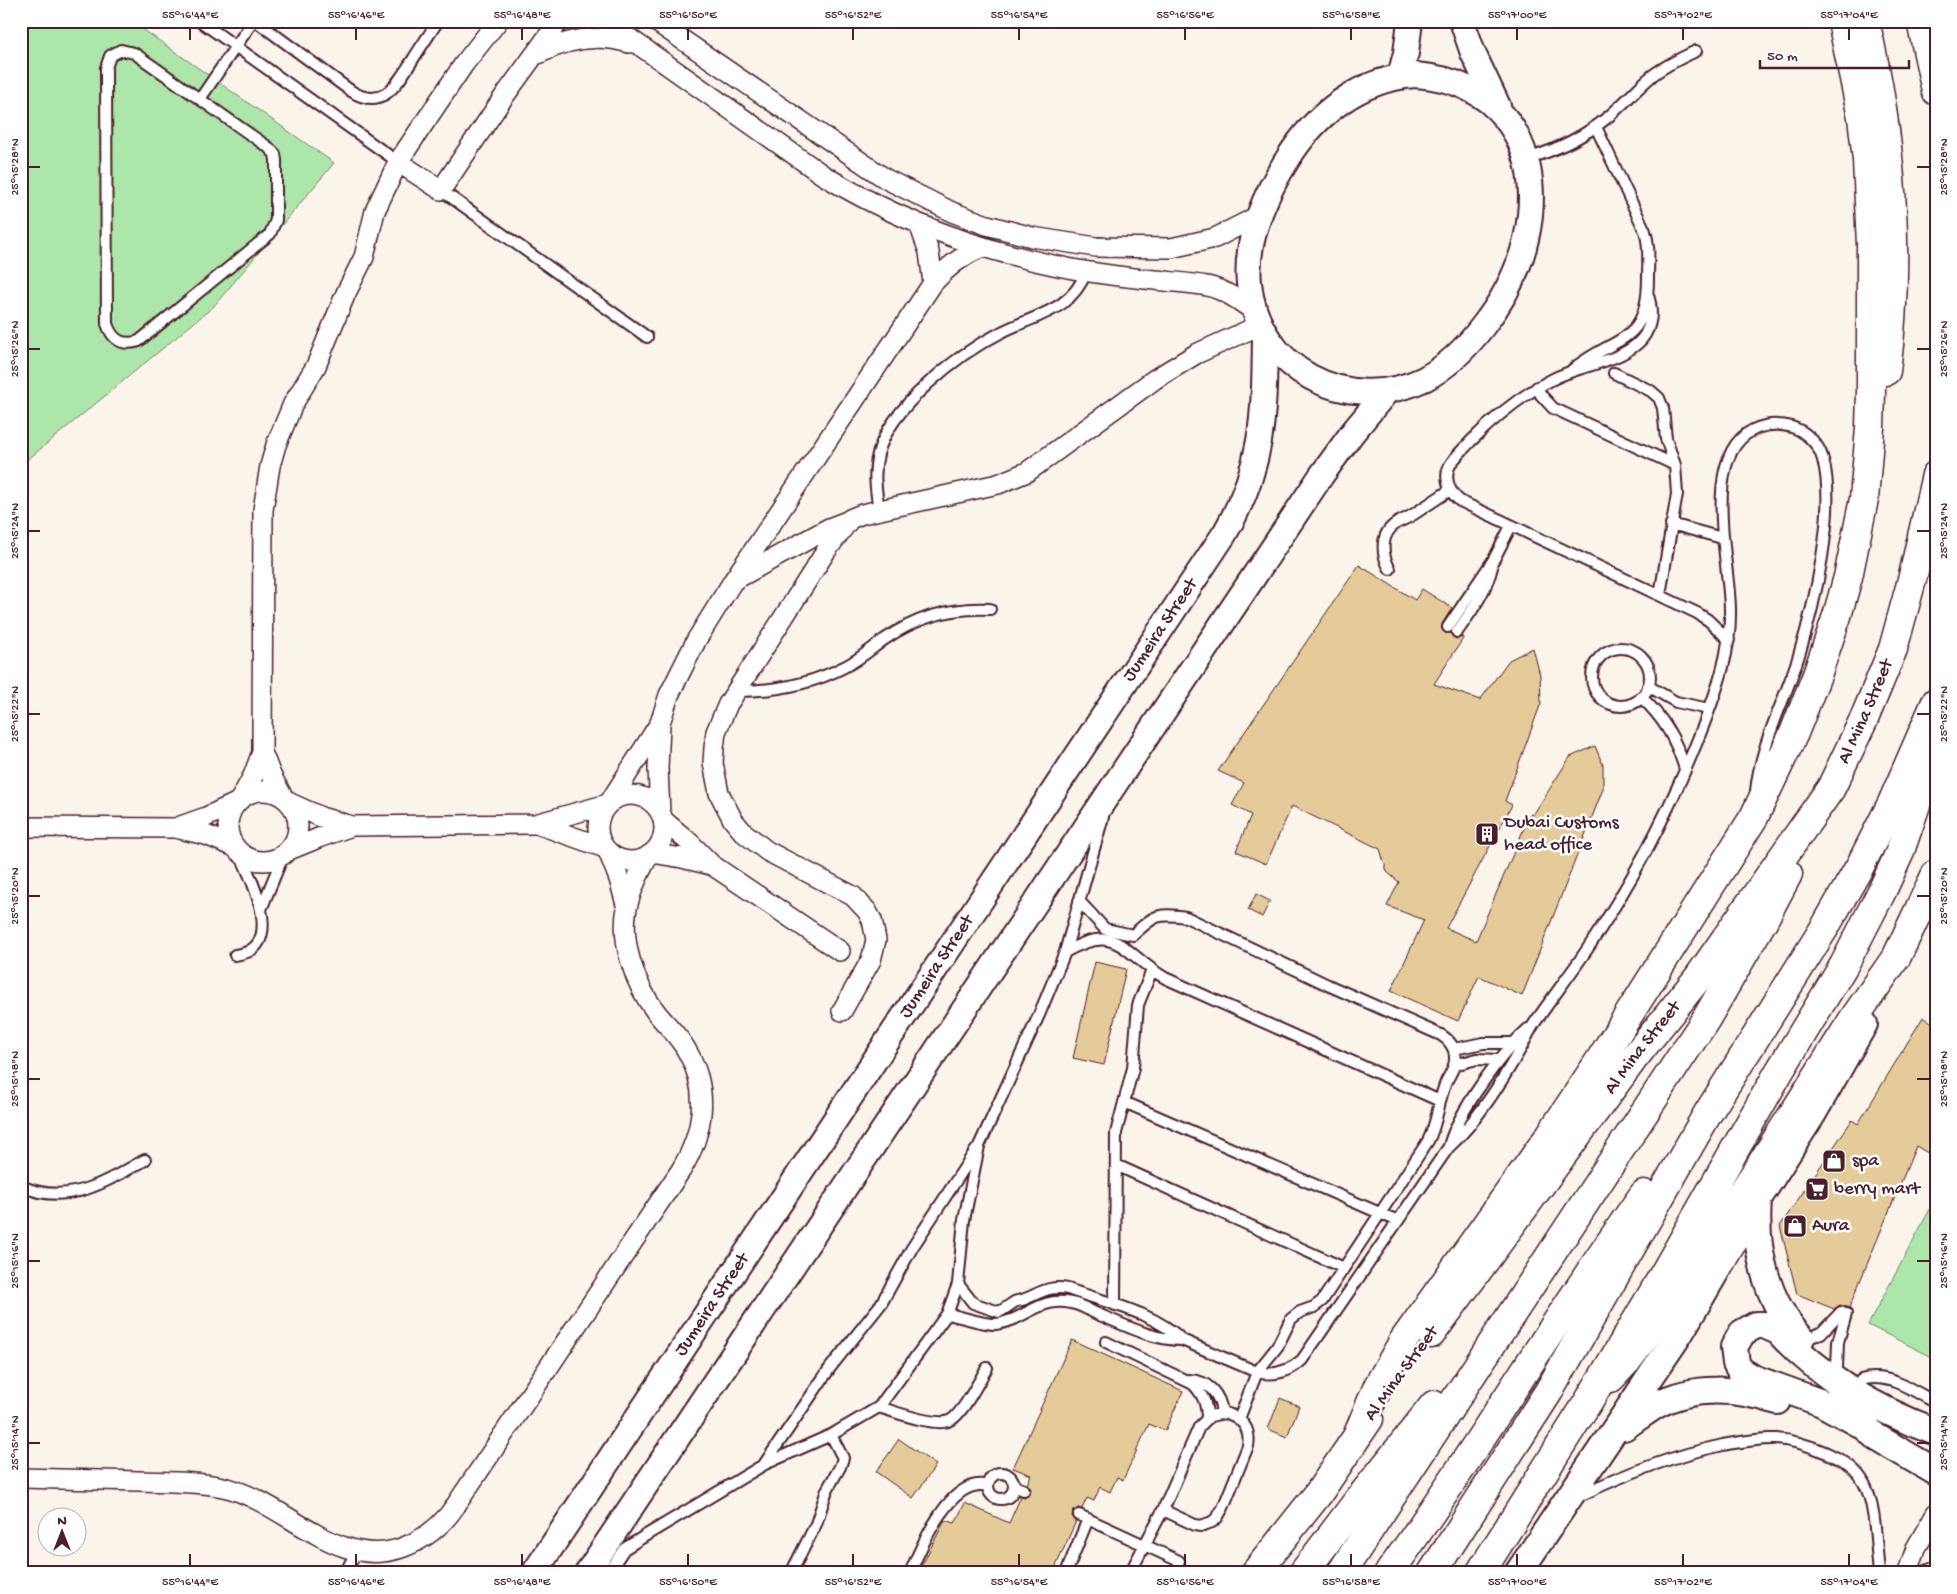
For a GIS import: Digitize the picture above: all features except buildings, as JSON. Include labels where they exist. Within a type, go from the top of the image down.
[{"type":"main road","points":[[1358,1434],[1378,1386],[1404,1340],[1550,1135],[1600,1060],[1754,817],[1794,734],[1817,675],[1837,616],[1857,539],[1868,464],[1870,419],[1870,202],[1862,117],[1842,21]]},
{"type":"main road","points":[[1865,21],[1884,128],[1889,176],[1893,272],[1892,311],[1884,388],[1878,426],[1868,464]]},
{"type":"main road","points":[[1921,21],[1936,91]]},
{"type":"main road","name":"Al Mina Street","points":[[1255,1573],[1318,1494],[1358,1434],[1634,1058],[1710,962],[1831,788],[1864,719],[1893,649],[1913,576],[1936,475]]},
{"type":"main road","points":[[1432,1573],[1548,1391],[1708,1113],[1825,927],[1860,866],[1892,803],[1936,702]]},
{"type":"main road","points":[[1480,1573],[1588,1402],[1658,1285],[1864,928],[1899,854],[1936,747]]},
{"type":"main road","points":[[1303,1573],[1388,1481],[1501,1329],[1706,1019],[1764,921],[1831,788]]},
{"type":"main road","points":[[1518,1573],[1680,1333],[1758,1199],[1812,1115],[1844,1061],[1936,874]]},
{"type":"main road","points":[[1588,1402],[1627,1361],[1662,1314],[1758,1169],[1854,1018],[1897,956]]},
{"type":"main road","points":[[1389,1573],[1432,1512],[1628,1217],[1659,1174],[1708,1113]]},
{"type":"main road","points":[[1758,1199],[1759,1245],[1769,1287],[1786,1322],[1837,1368],[1936,1420]]},
{"type":"main road","points":[[1876,1437],[1864,1426],[1822,1403],[1746,1375],[1736,1363],[1734,1355],[1737,1340],[1742,1333],[1756,1325],[1772,1327],[1845,1388],[1894,1415],[1936,1432]]},
{"type":"main road","points":[[1609,1438],[1656,1405],[1669,1399],[1697,1392],[1716,1390],[1772,1399],[1876,1437],[1936,1472]]},
{"type":"main road","points":[[1341,1573],[1388,1481]]},
{"type":"street","points":[[352,826],[320,837],[266,862],[248,858],[230,840],[227,825],[229,817],[253,776],[262,752],[263,510],[270,466],[284,424],[293,404],[316,366],[346,293],[364,257],[375,211],[398,162],[464,64],[498,21]]},
{"type":"street","points":[[398,162],[441,190],[503,98],[559,21]]},
{"type":"street","points":[[605,21],[823,175],[856,195],[919,224],[982,247],[1086,272],[1208,287],[1232,296],[1260,324],[1286,360],[1298,370],[1318,382],[1359,392],[1387,391],[1406,386],[1424,379],[1441,369],[1469,343],[1499,303],[1518,266],[1529,226],[1531,190],[1527,159],[1521,142],[1501,112],[1473,53],[1462,21]]},
{"type":"street","points":[[655,21],[886,179],[918,196],[987,225],[1032,237],[1096,247],[1171,248],[1215,238],[1260,215]]},
{"type":"street","points":[[1400,76],[1406,53],[1410,21]]},
{"type":"street","points":[[535,56],[556,45],[576,39],[599,37],[621,40],[641,47]]},
{"type":"street","name":"Jumeira Street","points":[[534,1573],[1225,532],[1246,492],[1259,447],[1262,424],[1260,324],[1250,295],[1248,268],[1253,235],[1268,193],[1287,160],[1305,135],[1321,118],[1353,93],[1370,84],[1400,76],[1431,76],[1462,84],[1483,96],[1501,112]]},
{"type":"street","points":[[919,224],[929,252],[933,283]]},
{"type":"street","points":[[21,1478],[186,1483],[224,1487],[260,1500],[326,1540],[357,1551],[386,1552],[400,1549],[427,1536],[448,1517],[681,1170],[696,1142],[702,1111],[699,1079],[687,1050],[656,1011],[638,980],[627,944],[627,908],[619,879],[601,842],[598,826],[603,811],[660,723],[669,695],[682,668],[697,639],[733,581],[933,283],[960,258],[982,247]]},
{"type":"street","points":[[733,581],[829,528],[862,514],[998,484],[1027,472],[1155,379],[1204,350],[1260,324]]},
{"type":"street","points":[[587,1573],[1336,453],[1387,391]]},
{"type":"street","points":[[842,1011],[871,960],[876,940],[872,920],[864,907],[852,896],[767,851],[743,832],[733,820],[719,793],[713,763],[716,732],[721,718],[826,551],[850,519]]},
{"type":"street","points":[[536,824],[606,850],[624,860],[641,859],[650,854],[658,847],[662,838],[658,768],[660,723]]},
{"type":"street","points":[[262,752],[271,776],[298,818],[294,843],[286,853]]},
{"type":"street","points":[[175,828],[206,817],[254,792],[262,791],[277,794],[320,816],[352,826],[536,824],[608,804],[624,796],[641,796],[655,805],[661,816],[712,865],[840,951]]},
{"type":"street","points":[[21,827],[175,828],[206,835],[238,850]]},
{"type":"street","points":[[650,854],[682,858],[712,865]]},
{"type":"street","points":[[627,908],[636,881],[650,854]]},
{"type":"street","points":[[1912,1572],[1916,1548],[1936,1513]]},
{"type":"street","points":[[1912,1572],[1936,1540]]},
{"type":"lane","points":[[200,21],[398,162]]},
{"type":"lane","points":[[200,100],[255,21],[351,91],[365,98],[380,97],[393,89],[438,21]]},
{"type":"lane","points":[[128,50],[158,69],[200,100],[268,147],[275,154],[275,225],[270,234],[139,341],[128,344],[118,342],[110,334],[107,324],[106,68],[110,56],[115,52],[128,50]]},
{"type":"lane","points":[[1527,159],[1562,146],[1596,127],[1654,74],[1674,61],[1696,51]]},
{"type":"lane","points":[[1596,127],[1645,231],[1648,249],[1648,296],[1652,311],[1649,326],[1642,340],[1636,345],[1604,362],[1571,371],[1537,387],[1503,410],[1459,453],[1450,466],[1448,474],[1450,490],[1460,501],[1697,613],[1708,620],[1729,640]]},
{"type":"lane","points":[[441,190],[646,336]]},
{"type":"lane","points":[[879,510],[875,482],[876,467],[883,439],[899,414],[930,382],[974,348],[998,333],[1064,303],[1076,291],[1086,272]]},
{"type":"lane","points":[[1614,373],[1651,391],[1659,398],[1663,408],[1666,439],[1675,465],[1677,485],[1660,595]]},
{"type":"lane","points":[[1537,387],[1541,395],[1553,408],[1675,465]]},
{"type":"lane","points":[[958,1284],[973,1303],[1000,1312],[1015,1301],[1023,1300],[1054,1287],[1082,1293],[1157,1322],[1182,1340],[1265,1374],[1281,1373],[1296,1366],[1302,1360],[1448,1148],[1465,1132],[1479,1114],[1517,1055],[1534,1023],[1585,953],[1616,904],[1651,842],[1685,769],[1723,671],[1729,640],[1730,594],[1722,538],[1725,468],[1728,457],[1740,438],[1760,427],[1783,425],[1794,428],[1813,440],[1823,459],[1827,489],[1824,543],[1819,572],[1798,657],[1760,760],[1754,817]]},
{"type":"lane","points":[[1390,569],[1383,553],[1383,545],[1389,530],[1395,524],[1450,490]]},
{"type":"lane","points":[[1671,524],[1722,538]]},
{"type":"lane","points":[[1453,630],[1512,526]]},
{"type":"lane","points":[[737,691],[774,690],[810,682],[844,668],[912,623],[942,612],[958,609],[990,609]]},
{"type":"lane","points":[[1622,648],[1631,650],[1645,661],[1650,678],[1648,686],[1641,697],[1634,703],[1617,706],[1601,698],[1595,691],[1592,683],[1594,666],[1606,652],[1622,648]]},
{"type":"lane","points":[[1648,686],[1676,702],[1709,710]]},
{"type":"lane","points":[[1641,697],[1664,722],[1673,736],[1685,769]]},
{"type":"lane","points":[[765,1464],[830,1368],[881,1304],[912,1248],[979,1146],[1027,1042],[1064,952],[1110,792]]},
{"type":"lane","points":[[235,955],[248,952],[258,943],[262,931],[262,907],[238,850]]},
{"type":"lane","points":[[262,907],[286,853]]},
{"type":"lane","points":[[1079,901],[1105,929],[1133,935]]},
{"type":"lane","points":[[1129,949],[1133,935],[1154,917],[1170,915],[1186,917],[1330,986],[1441,1035],[1446,1038],[1454,1049],[1454,1065],[1440,1101],[1435,1124],[1428,1141],[1322,1301],[1314,1307],[1300,1312],[1292,1319],[1276,1347],[1257,1372],[1240,1419]]},
{"type":"lane","points":[[1064,952],[1082,942],[1100,940],[1116,942],[1129,949],[1152,970],[1165,978],[1440,1101]]},
{"type":"lane","points":[[1115,1305],[1116,1133],[1133,1068],[1138,1005],[1152,970]]},
{"type":"lane","points":[[1448,1148],[1462,1114],[1499,1060],[1513,1043],[1534,1023]]},
{"type":"lane","points":[[1454,1049],[1483,1043],[1513,1043]]},
{"type":"lane","points":[[1454,1065],[1476,1060],[1499,1060]]},
{"type":"lane","points":[[1124,1102],[1398,1221]]},
{"type":"lane","points":[[608,1573],[624,1549],[765,1464],[831,1435],[879,1408],[948,1314],[958,1284],[964,1220],[979,1146]]},
{"type":"lane","points":[[21,1186],[52,1194],[78,1192],[102,1183],[145,1160]]},
{"type":"lane","points":[[1116,1164],[1344,1268]]},
{"type":"lane","points":[[948,1314],[993,1324],[1012,1320],[1041,1304],[1055,1301],[1072,1303],[1150,1336],[1166,1340],[1182,1340]]},
{"type":"lane","points":[[1804,1340],[1820,1333],[1843,1313],[1838,1342],[1837,1368]]},
{"type":"lane","points":[[1106,1342],[1186,1380],[1200,1382],[1212,1388],[1220,1400],[1222,1413]]},
{"type":"lane","points":[[879,1408],[936,1423],[951,1420],[962,1409],[987,1368]]},
{"type":"lane","points":[[1860,1380],[1868,1378],[1886,1379],[1936,1403]]},
{"type":"lane","points":[[1186,1380],[1202,1395],[1207,1411],[1207,1419]]},
{"type":"lane","points":[[1130,1573],[1163,1510],[1199,1427],[1207,1419],[1222,1413],[1233,1415],[1240,1419],[1248,1432],[1248,1446],[1223,1508],[1217,1518],[1207,1524],[1195,1525],[1163,1510]]},
{"type":"lane","points":[[791,1573],[816,1524],[827,1490],[843,1458],[831,1435]]},
{"type":"lane","points":[[1565,1503],[1636,1470],[1686,1454],[1752,1440],[1775,1439],[1794,1441],[1813,1446],[1840,1459],[1849,1465],[1864,1481],[1871,1501],[1879,1573]]},
{"type":"lane","points":[[1001,1473],[1008,1474],[1013,1479],[1014,1486],[1013,1492],[1008,1497],[1002,1499],[995,1497],[990,1492],[988,1486],[990,1479],[1001,1473]]},
{"type":"lane","points":[[910,1573],[928,1534],[948,1504],[972,1486],[988,1486]]},
{"type":"lane","points":[[1014,1486],[1024,1490]]},
{"type":"lane","points":[[1066,1573],[1083,1517],[1179,1562]]},
{"type":"lane","points":[[345,1573],[357,1551]]},
{"type":"lane","points":[[1912,1572],[1936,1567]]},
{"type":"green space","points":[[21,21],[131,21],[334,163],[213,307],[21,465]]},
{"type":"green space","points":[[1936,1198],[1936,1359],[1868,1325]]},
{"type":"place","name":"Dubai Customs head office","points":[[1487,834]]},
{"type":"place","name":"spa","points":[[1834,1161]]},
{"type":"place","name":"berry mart","points":[[1817,1189]]},
{"type":"place","name":"Aura","points":[[1795,1226]]}]
